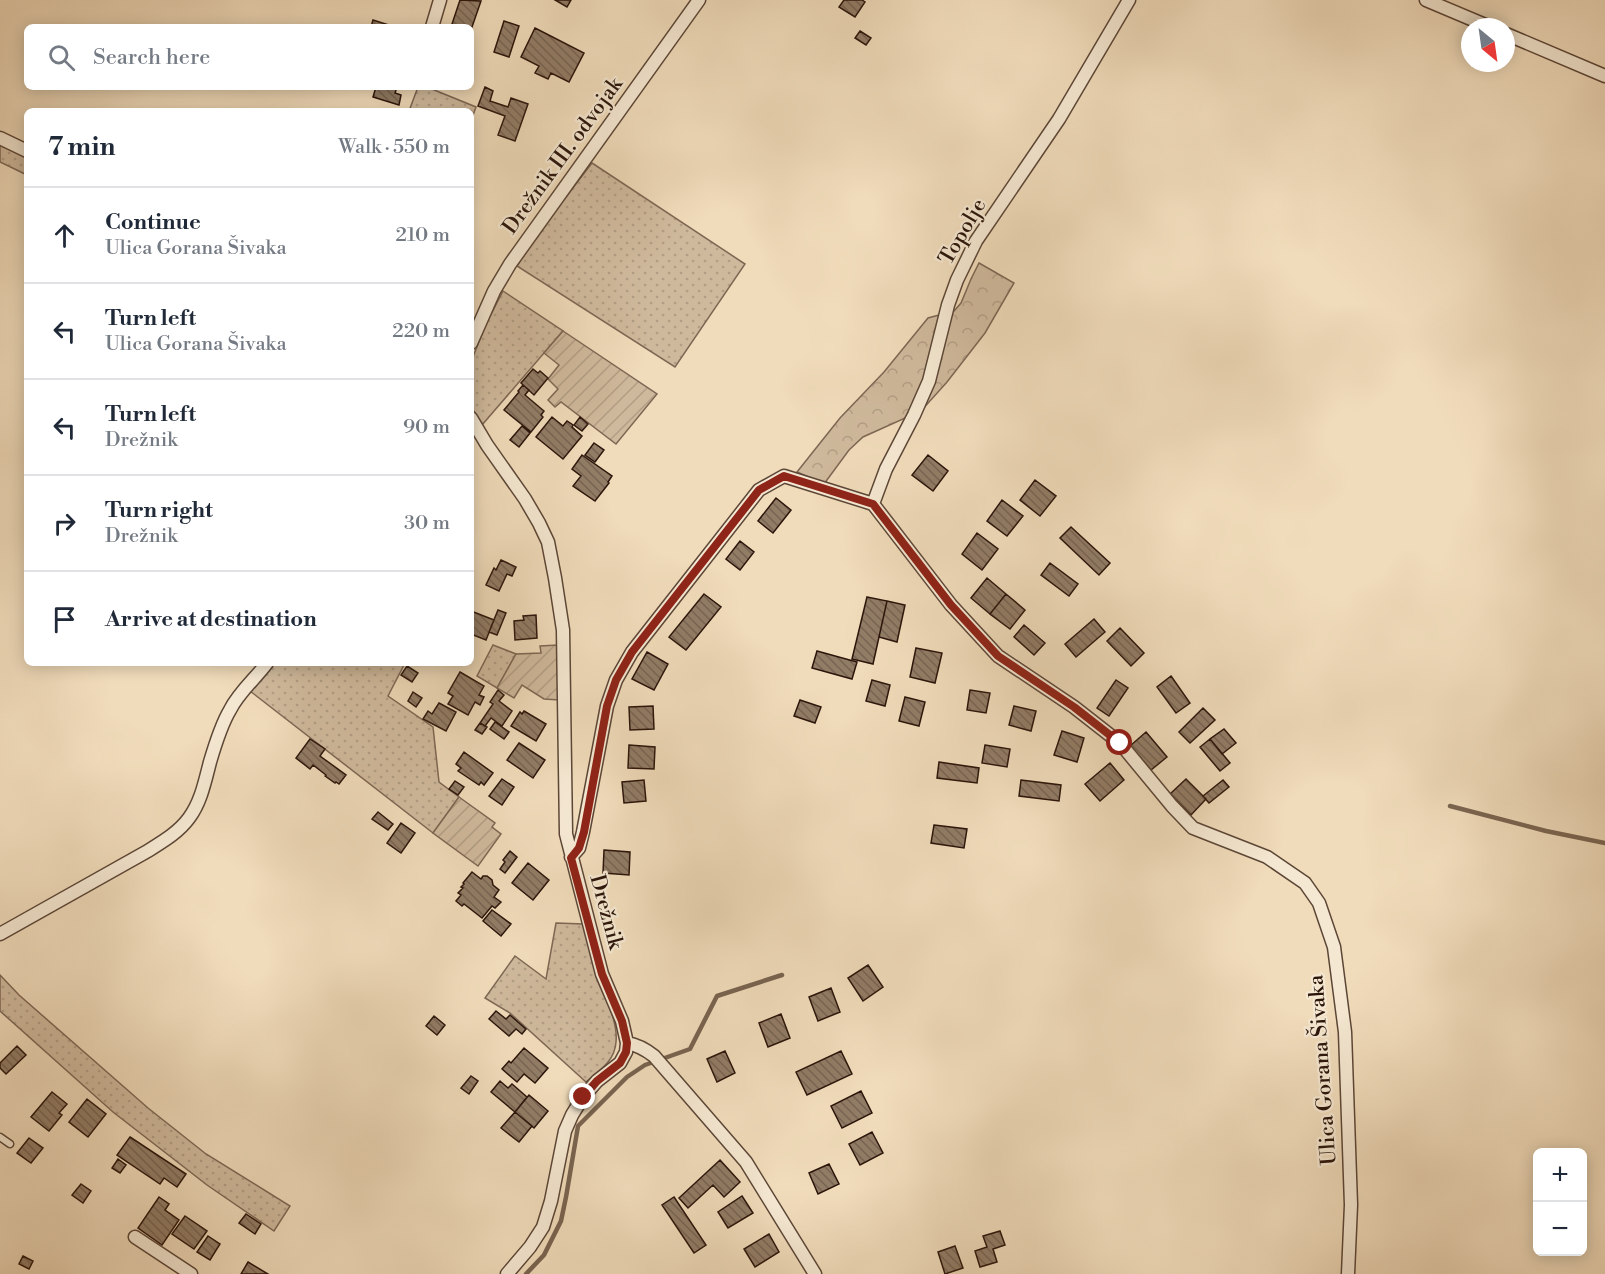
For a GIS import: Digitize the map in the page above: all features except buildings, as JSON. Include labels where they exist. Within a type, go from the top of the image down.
[{"type":"street","points":[[433,24],[440,0]]},
{"type":"street","name":"Drežnik III. odvojak","points":[[474,336],[494,291],[510,264],[699,0]]},
{"type":"street","name":"Topolje","points":[[873,504],[886,469],[929,381],[948,305],[976,241],[1059,119],[1129,0]]},
{"type":"street","points":[[1426,0],[1469,18]]},
{"type":"street","points":[[1515,38],[1605,76]]},
{"type":"street","points":[[0,138],[24,150]]},
{"type":"street","name":"Drežnik","points":[[474,423],[525,499],[548,542],[563,630],[566,834],[602,974],[622,1021],[627,1043]]},
{"type":"street","points":[[571,858],[579,848],[584,832],[607,706],[616,680],[632,652],[759,490],[784,476],[873,504]]},
{"type":"street","name":"Ulica Gorana Šivaka","points":[[873,504],[951,605],[998,656],[1074,707],[1120,743],[1194,828],[1267,857],[1305,883],[1319,903],[1334,947],[1345,1032],[1351,1205],[1348,1274]]},
{"type":"street","points":[[0,934],[146,852],[181,828],[191,816],[198,801],[230,709],[264,666]]},
{"type":"street","points":[[507,1274],[530,1247],[543,1227],[551,1201],[565,1131],[572,1115],[583,1097],[597,1081],[620,1063],[626,1052],[627,1043],[644,1048],[654,1056],[746,1162],[814,1274]]},
{"type":"street","points":[[135,1237],[191,1274]]},
{"type":"lane","points":[[0,1137],[9,1144]]},
{"type":"green space","points":[[417,90],[434,90],[476,107],[474,113],[474,108],[410,108]]},
{"type":"green space","points":[[0,143],[24,155],[24,174],[0,162]]},
{"type":"green space","points":[[592,163],[745,264],[675,367],[517,266],[539,232]]},
{"type":"green space","points":[[979,263],[1014,283],[985,333],[947,382],[921,411],[863,437],[849,450],[824,484],[797,472],[840,418],[884,372],[928,318],[954,311],[961,303]]},
{"type":"green space","points":[[503,291],[563,331],[482,425],[474,412],[474,354]]},
{"type":"green space","points":[[563,331],[657,394],[616,444],[561,402],[555,407],[548,400],[558,389],[548,379],[559,365],[544,353]]},
{"type":"green space","points":[[493,645],[516,654],[497,688],[477,676]]},
{"type":"green space","points":[[558,645],[559,700],[544,699],[522,685],[514,698],[497,688],[516,654],[541,653],[540,646]]},
{"type":"green space","points":[[271,666],[403,666],[388,696],[433,727],[439,782],[459,797],[433,833],[250,691]]},
{"type":"green space","points":[[459,797],[495,823],[492,827],[501,834],[478,866],[433,833]]},
{"type":"green space","points":[[556,923],[583,924],[615,1027],[616,1042],[613,1055],[606,1065],[586,1082],[510,1013],[485,998],[515,956],[546,979]]},
{"type":"green space","points":[[0,975],[19,995],[148,1108],[206,1154],[290,1206],[274,1231],[207,1185],[113,1112],[0,1011]]},
{"type":"waterway","points":[[1450,806],[1546,831],[1605,843]]},
{"type":"waterway","points":[[526,1274],[544,1255],[561,1221],[578,1126],[627,1077],[645,1065],[690,1049],[717,996],[782,975]]},
{"type":"route","points":[[583,1097],[597,1081],[620,1063],[626,1052],[627,1043],[622,1021],[602,974],[571,858],[579,848],[584,832],[607,706],[616,680],[632,652],[759,490],[784,476],[873,504],[951,605],[998,656],[1074,707],[1120,743]]}]
